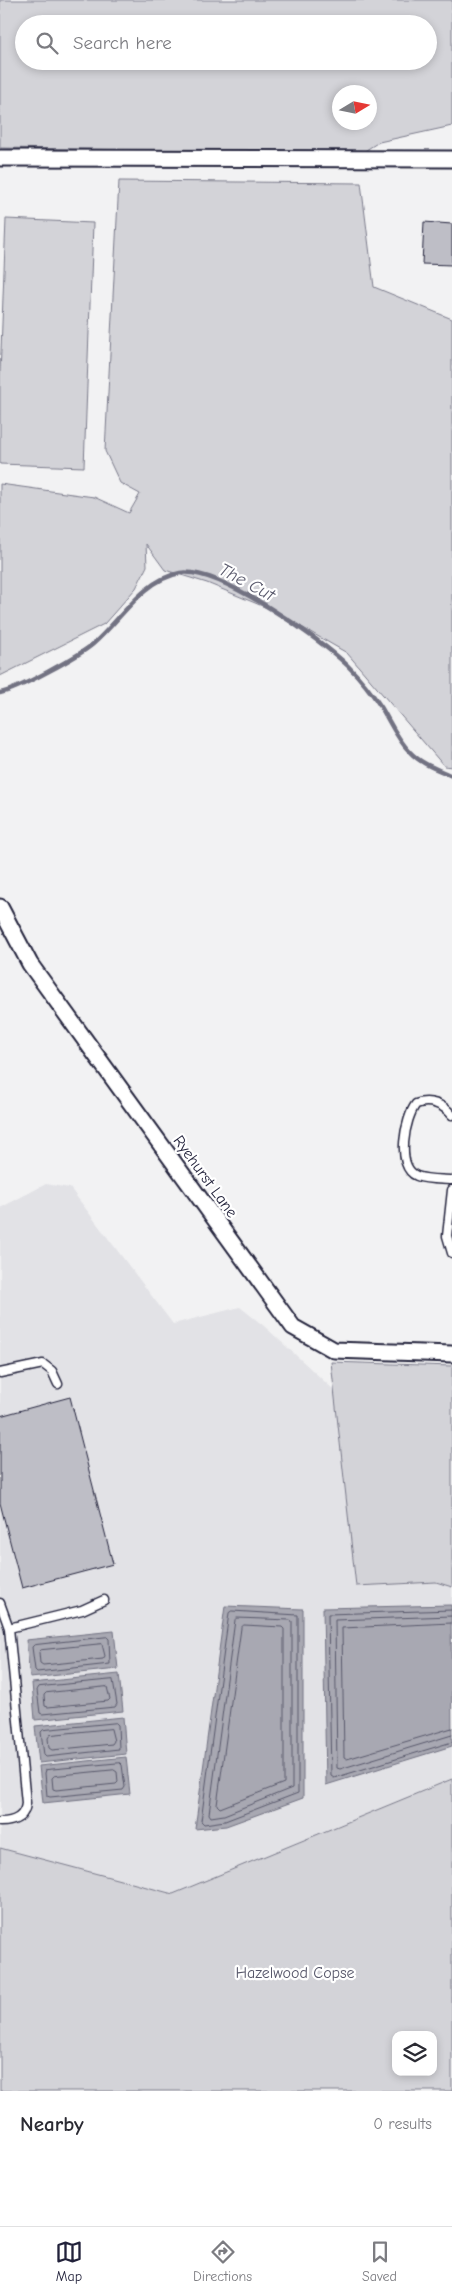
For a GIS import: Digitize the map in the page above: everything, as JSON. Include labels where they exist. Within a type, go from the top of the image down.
[{"type":"street","points":[[0,158],[452,159]]},
{"type":"street","name":"Ryehurst Lane","points":[[0,907],[30,964],[293,1327],[334,1350],[452,1350]]},
{"type":"lane","points":[[452,1115],[442,1106],[436,1104],[423,1101],[416,1104],[403,1146],[403,1156],[408,1170],[417,1176],[452,1180]]},
{"type":"lane","points":[[452,1190],[447,1236],[452,1253]]},
{"type":"lane","points":[[0,1373],[43,1364],[52,1371],[58,1384]]},
{"type":"lane","points":[[9,1628],[82,1610],[104,1600]]},
{"type":"lane","points":[[0,1603],[9,1628],[26,1803],[26,1808],[17,1820],[0,1822]]},
{"type":"shaded area","points":[[46,1184],[70,1188],[173,1324],[240,1307],[264,1326],[335,1391],[356,1586],[436,1582],[452,1587],[452,1779],[173,1894],[0,1848],[0,1208]]},
{"type":"green space","points":[[0,0],[452,0],[452,126],[379,142],[361,153],[0,148]]},
{"type":"green space","points":[[119,181],[361,183],[374,287],[452,319],[452,767],[444,766],[347,653],[272,610],[207,583],[165,570],[146,544],[147,566],[136,588],[104,624],[0,676],[0,484],[94,497],[129,513],[140,494],[120,483],[105,451]]},
{"type":"green space","points":[[6,219],[93,223],[84,467],[0,464],[0,376]]},
{"type":"green space","points":[[331,1362],[452,1366],[452,1587],[436,1582],[356,1586]]},
{"type":"green space","name":"Hazelwood Copse","points":[[452,1779],[452,2091],[0,2091],[0,1848],[173,1894]]},
{"type":"water","points":[[451,1605],[452,1746],[326,1785],[323,1608]]},
{"type":"water","points":[[225,1606],[303,1609],[303,1798],[226,1826],[195,1829]]},
{"type":"water","points":[[114,1631],[118,1669],[30,1678],[26,1640]]},
{"type":"water","points":[[119,1674],[123,1711],[35,1720],[32,1683]]},
{"type":"water","points":[[123,1717],[126,1754],[39,1763],[35,1726]]},
{"type":"water","points":[[126,1757],[130,1794],[43,1803],[39,1766]]},
{"type":"building","points":[[424,222],[452,224],[452,265],[422,264]]},
{"type":"building","points":[[70,1397],[113,1564],[22,1588],[0,1503],[0,1416]]},
{"type":"waterway","name":"The Cut","points":[[0,693],[33,679],[86,649],[103,635],[143,592],[154,584],[166,577],[180,573],[197,574],[242,592],[268,607],[335,654],[370,691],[405,747],[424,763],[452,776]]}]
